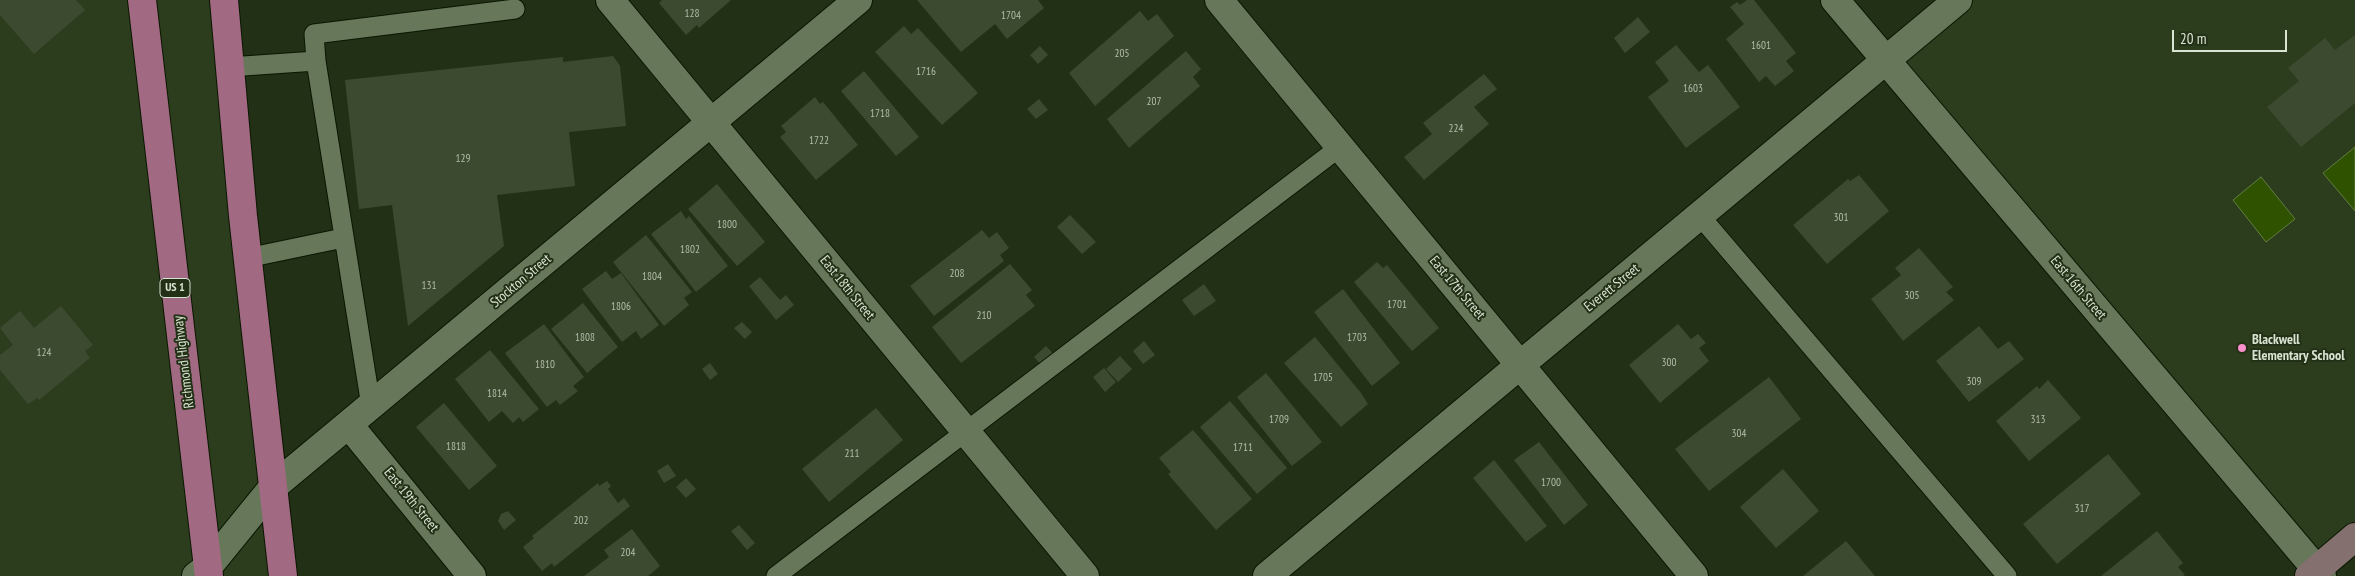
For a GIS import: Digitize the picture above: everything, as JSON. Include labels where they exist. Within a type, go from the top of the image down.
[{"type":"main road","name":"Richmond Highway","points":[[142,0],[204,573]]},
{"type":"main road","points":[[224,0],[247,258],[283,576]]},
{"type":"street","name":"East 18th Street","points":[[610,0],[1085,576]]},
{"type":"street","name":"Stockton Street","points":[[204,573],[273,487],[858,0]]},
{"type":"street","name":"East 17th Street","points":[[1219,0],[1694,576]]},
{"type":"street","name":"East 16th Street","points":[[1835,0],[2316,574]]},
{"type":"street","name":"Everett Street","points":[[1267,576],[1958,0]]},
{"type":"street","name":"East 19th Street","points":[[349,425],[472,576]]},
{"type":"street","points":[[2316,574],[2355,537]]},
{"type":"lane","points":[[371,406],[316,61],[314,34],[515,9]]},
{"type":"lane","points":[[229,67],[316,61]]},
{"type":"lane","points":[[776,576],[1340,148]]},
{"type":"lane","points":[[1700,216],[2007,576]]},
{"type":"lane","points":[[247,258],[344,238]]},
{"type":"shaded area","points":[[0,0],[215,0],[275,576],[0,576]]},
{"type":"shaded area","name":"Blackwell Elementary School","points":[[1958,0],[2355,0],[2355,537],[2317,569],[1885,61]]},
{"type":"shaded area","points":[[2355,147],[2355,211],[2323,173]]},
{"type":"shaded area","points":[[2261,177],[2295,219],[2266,242],[2233,200]]},
{"type":"building","points":[[0,0],[76,0],[85,10],[34,54],[0,15]]},
{"type":"building","points":[[662,0],[731,0],[699,28],[697,25],[686,35],[659,3]]},
{"type":"building","points":[[917,0],[1038,0],[1044,8],[1007,39],[995,24],[961,52]]},
{"type":"building","points":[[1747,0],[1754,0],[1796,53],[1786,61],[1794,71],[1775,86],[1766,76],[1759,82],[1726,39],[1744,24],[1730,7],[1737,2],[1740,5]]},
{"type":"building","points":[[1140,11],[1148,21],[1157,14],[1174,36],[1095,106],[1069,73]]},
{"type":"building","points":[[1638,17],[1650,32],[1625,53],[1614,38]]},
{"type":"building","points":[[904,26],[911,34],[918,28],[978,93],[942,125],[875,52]]},
{"type":"building","points":[[2355,35],[2355,103],[2301,147],[2267,107],[2299,81],[2288,68],[2325,38],[2335,50]]},
{"type":"building","points":[[1676,45],[1699,72],[1708,65],[1740,107],[1686,148],[1648,97],[1669,81],[1655,62]]},
{"type":"building","points":[[1040,46],[1048,55],[1038,64],[1030,55]]},
{"type":"building","points":[[1186,51],[1201,69],[1193,77],[1200,86],[1129,148],[1107,119]]},
{"type":"building","points":[[613,56],[620,66],[626,126],[569,132],[575,186],[497,195],[504,246],[408,326],[392,205],[359,209],[345,80],[563,57],[563,62]]},
{"type":"building","points":[[864,71],[919,137],[896,156],[841,91]]},
{"type":"building","points":[[1484,74],[1497,89],[1474,107],[1489,124],[1424,180],[1404,157],[1432,134],[1423,123]]},
{"type":"building","points":[[815,97],[820,104],[823,102],[858,145],[816,180],[780,137],[786,132],[781,126]]},
{"type":"building","points":[[1039,99],[1048,110],[1036,119],[1027,109]]},
{"type":"building","points":[[1859,175],[1889,211],[1827,264],[1793,225],[1848,179],[1850,181]]},
{"type":"building","points":[[717,184],[765,242],[737,266],[688,209]]},
{"type":"building","points":[[681,211],[686,219],[689,216],[728,266],[696,292],[651,234]]},
{"type":"building","points":[[1070,215],[1096,242],[1082,254],[1057,227]]},
{"type":"building","points":[[982,230],[989,238],[997,232],[1009,248],[1000,255],[1004,261],[934,316],[910,286]]},
{"type":"building","points":[[646,235],[692,292],[684,298],[689,305],[664,326],[613,262]]},
{"type":"building","points":[[1919,248],[1953,287],[1946,292],[1954,300],[1903,341],[1871,299],[1901,275],[1895,268]]},
{"type":"building","points":[[1377,262],[1383,268],[1387,265],[1439,328],[1412,351],[1354,282]]},
{"type":"building","points":[[1010,264],[1032,290],[1026,295],[1035,306],[961,363],[932,327]]},
{"type":"building","points":[[606,271],[612,279],[621,273],[659,325],[641,339],[636,331],[622,342],[582,289]]},
{"type":"building","points":[[760,277],[780,300],[786,295],[794,305],[776,320],[749,286]]},
{"type":"building","points":[[1204,284],[1216,301],[1194,316],[1182,300]]},
{"type":"building","points":[[1343,289],[1400,363],[1372,386],[1314,312]]},
{"type":"building","points":[[583,303],[618,347],[587,373],[551,329]]},
{"type":"building","points":[[61,306],[93,345],[85,351],[90,358],[39,400],[37,398],[28,404],[0,370],[0,355],[13,345],[0,328],[20,311],[34,328]]},
{"type":"building","points":[[742,322],[752,332],[745,339],[734,328]]},
{"type":"building","points":[[544,324],[584,377],[573,386],[578,391],[560,405],[556,400],[547,407],[505,353]]},
{"type":"building","points":[[1678,324],[1691,339],[1698,334],[1706,343],[1699,348],[1709,361],[1660,403],[1629,365]]},
{"type":"building","points":[[1979,326],[1998,349],[2009,341],[2024,359],[1969,402],[1936,361]]},
{"type":"building","points":[[1315,337],[1368,404],[1341,427],[1284,363]]},
{"type":"building","points":[[1144,341],[1155,355],[1143,364],[1133,351]]},
{"type":"building","points":[[1046,346],[1058,359],[1046,370],[1034,357]]},
{"type":"building","points":[[490,350],[539,409],[523,422],[519,417],[513,423],[502,411],[489,422],[455,379]]},
{"type":"building","points":[[1120,356],[1132,369],[1118,382],[1106,369]]},
{"type":"building","points":[[710,363],[718,374],[710,380],[702,369]]},
{"type":"building","points":[[1104,368],[1116,382],[1105,392],[1093,377]]},
{"type":"building","points":[[1266,373],[1322,442],[1292,466],[1237,397]]},
{"type":"building","points":[[1769,377],[1801,419],[1709,491],[1675,449]]},
{"type":"building","points":[[2048,380],[2081,418],[2029,461],[1996,421],[2037,386],[2039,389]]},
{"type":"building","points":[[1230,401],[1287,468],[1257,494],[1200,427]]},
{"type":"building","points":[[444,403],[497,466],[469,490],[416,427]]},
{"type":"building","points":[[876,408],[903,440],[829,502],[802,469]]},
{"type":"building","points":[[1193,430],[1252,499],[1216,530],[1168,474],[1171,472],[1159,458]]},
{"type":"building","points":[[1539,442],[1588,505],[1564,525],[1514,460]]},
{"type":"building","points":[[2108,454],[2141,494],[2057,564],[2023,524]]},
{"type":"building","points":[[1494,460],[1547,526],[1526,542],[1473,478]]},
{"type":"building","points":[[668,464],[676,476],[664,483],[657,471]]},
{"type":"building","points":[[1783,469],[1819,511],[1776,548],[1740,507]]},
{"type":"building","points":[[686,478],[696,489],[686,498],[676,487]]},
{"type":"building","points":[[607,481],[611,486],[608,489],[618,503],[624,498],[630,506],[554,567],[552,563],[542,571],[523,547],[534,538],[532,536],[598,483],[599,486]]},
{"type":"building","points":[[508,511],[516,520],[504,530],[498,521],[501,514]]},
{"type":"building","points":[[739,525],[755,543],[747,550],[731,531]]},
{"type":"building","points":[[632,529],[660,566],[648,576],[584,576],[609,557],[604,550]]},
{"type":"building","points":[[2157,531],[2183,563],[2178,567],[2185,575],[2101,576]]},
{"type":"building","points":[[1846,541],[1875,576],[1803,576]]},
{"type":"place","name":"Blackwell Elementary School","points":[[2242,348]]}]
